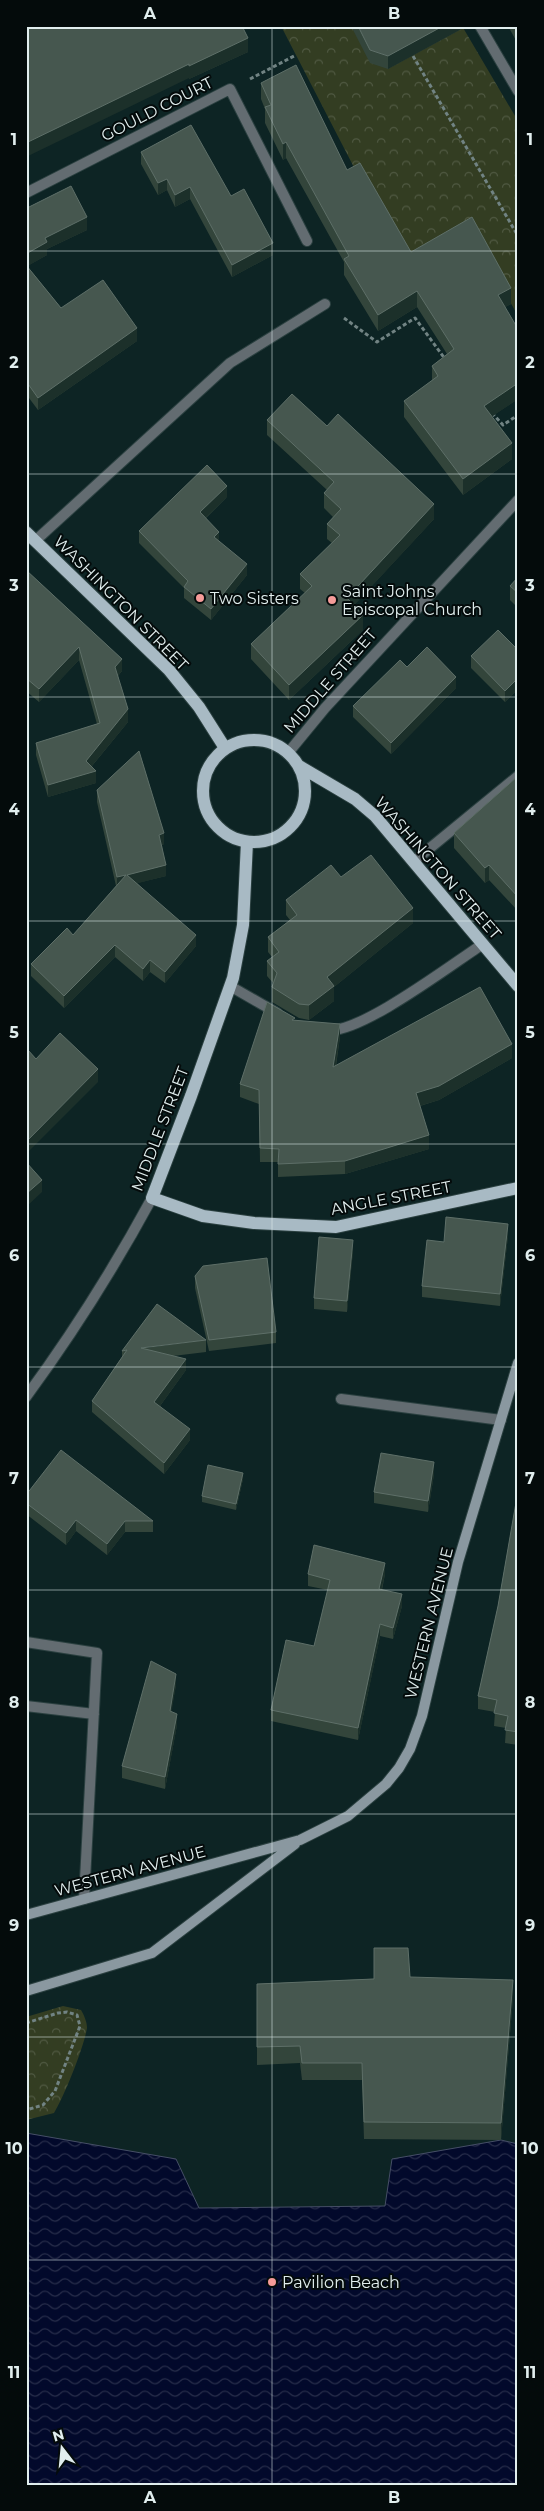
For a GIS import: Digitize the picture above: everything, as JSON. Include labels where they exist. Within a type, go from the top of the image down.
[{"type":"main road","name":"WASHINGTON STREET","points":[[31,537],[169,670],[199,707],[225,748]]},
{"type":"main road","points":[[258,740],[274,744],[288,753],[299,766],[304,781],[305,797],[300,812],[291,826],[278,836],[263,841],[247,842],[232,837],[219,829],[209,817],[203,803],[202,787],[206,772],[214,758],[225,748],[240,741],[258,740]]},
{"type":"main road","name":"WASHINGTON STREET","points":[[299,766],[354,799],[368,810],[518,986]]},
{"type":"main road","name":"MIDDLE STREET","points":[[152,1198],[230,986],[243,925],[247,842]]},
{"type":"main road","name":"ANGLE STREET","points":[[152,1198],[203,1216],[254,1224],[336,1227],[518,1188]]},
{"type":"main road","name":"WESTERN AVENUE","points":[[26,1990],[152,1953],[300,1840],[348,1816],[370,1800],[399,1768],[410,1749],[422,1716],[458,1562],[518,1363]]},
{"type":"main road","name":"WESTERN AVENUE","points":[[26,1915],[300,1840]]},
{"type":"street","points":[[480,26],[518,91]]},
{"type":"street","name":"GOULD COURT","points":[[26,193],[230,89],[307,241]]},
{"type":"street","points":[[31,537],[230,363],[325,304]]},
{"type":"street","name":"MIDDLE STREET","points":[[288,753],[325,708],[518,500]]},
{"type":"street","points":[[413,862],[518,776]]},
{"type":"street","points":[[316,1028],[335,1030],[369,1018],[483,944]]},
{"type":"street","points":[[230,986],[289,1020]]},
{"type":"street","name":"MIDDLE STREET","points":[[26,1397],[78,1324],[113,1268],[152,1198]]},
{"type":"street","points":[[341,1398],[501,1420]]},
{"type":"street","points":[[26,1642],[98,1653],[84,1899]]},
{"type":"street","points":[[26,1706],[94,1714]]},
{"type":"path","points":[[230,89],[296,54]]},
{"type":"path","points":[[413,56],[518,236]]},
{"type":"path","points":[[325,304],[377,342],[414,318],[446,360]]},
{"type":"path","points":[[490,410],[503,425],[518,416]]},
{"type":"path","points":[[26,2023],[67,2012],[77,2015],[80,2026],[55,2091],[43,2105],[26,2110]]},
{"type":"green space","points":[[281,26],[462,26],[518,121],[518,316],[472,233],[420,284],[360,179]]},
{"type":"green space","points":[[63,2006],[81,2010],[83,2014],[87,2028],[82,2047],[68,2084],[54,2113],[26,2120],[26,2017]]},
{"type":"water","points":[[26,2133],[176,2159],[199,2208],[385,2206],[392,2159],[501,2140],[518,2144],[518,2485],[26,2485]]},
{"type":"building","points":[[26,26],[242,26],[248,38],[189,66],[189,64],[26,143]]},
{"type":"building","points":[[358,26],[443,26],[388,56],[370,50]]},
{"type":"building","points":[[296,65],[347,170],[360,163],[411,252],[472,217],[511,288],[498,295],[518,329],[518,383],[484,406],[512,443],[463,479],[404,401],[438,376],[432,366],[454,349],[417,291],[378,315],[344,259],[349,256],[286,142],[283,144],[265,107],[271,105],[261,83]]},
{"type":"building","points":[[191,125],[231,196],[244,189],[273,243],[232,265],[190,187],[175,195],[167,179],[158,183],[141,152]]},
{"type":"building","points":[[71,186],[87,217],[45,238],[47,242],[26,254],[26,206],[27,208]]},
{"type":"building","points":[[26,265],[61,308],[103,280],[137,328],[38,398],[26,381]]},
{"type":"building","points":[[292,394],[327,426],[338,414],[434,504],[347,598],[363,615],[289,685],[251,644],[312,586],[300,574],[340,535],[327,524],[341,509],[324,493],[334,482],[267,420]]},
{"type":"building","points":[[207,465],[227,486],[200,512],[219,532],[214,537],[247,564],[211,609],[184,587],[188,581],[139,531]]},
{"type":"building","points":[[26,570],[122,659],[115,667],[128,709],[86,761],[96,771],[48,785],[36,743],[100,723],[79,647],[39,689],[26,678]]},
{"type":"building","points":[[518,577],[518,593],[510,586]]},
{"type":"building","points":[[498,630],[518,650],[518,678],[505,691],[471,656]]},
{"type":"building","points":[[427,647],[456,677],[391,743],[353,706],[400,660],[407,667]]},
{"type":"building","points":[[139,751],[164,833],[159,835],[166,865],[127,875],[196,935],[165,972],[150,960],[143,969],[115,945],[64,996],[31,964],[67,928],[73,935],[126,875],[117,877],[97,790]]},
{"type":"building","points":[[518,776],[518,897],[489,865],[485,868],[454,833]]},
{"type":"building","points":[[371,855],[413,908],[327,977],[334,986],[309,1005],[299,1004],[272,987],[277,973],[267,961],[279,952],[268,937],[297,915],[286,900],[331,865],[341,877]]},
{"type":"building","points":[[480,987],[512,1044],[439,1086],[416,1093],[429,1135],[345,1161],[278,1164],[279,1149],[260,1148],[259,1090],[240,1084],[267,1002],[295,1018],[292,1020],[340,1024],[333,1067]]},
{"type":"building","points":[[60,1033],[98,1069],[26,1142],[26,1099],[29,1096],[26,1093],[26,1052],[28,1050],[36,1059]]},
{"type":"building","points":[[26,1162],[42,1180],[26,1194]]},
{"type":"building","points":[[446,1217],[508,1224],[500,1294],[422,1286],[427,1240],[444,1242]]},
{"type":"building","points":[[319,1237],[353,1240],[347,1301],[314,1298]]},
{"type":"building","points":[[267,1258],[276,1332],[209,1340],[195,1276],[203,1266]]},
{"type":"building","points":[[157,1304],[206,1340],[141,1348],[186,1359],[154,1402],[190,1429],[164,1463],[92,1401],[127,1350],[122,1351]]},
{"type":"building","points":[[61,1450],[153,1521],[125,1521],[107,1544],[76,1520],[66,1533],[26,1503],[26,1495]]},
{"type":"building","points":[[381,1453],[434,1462],[428,1501],[374,1492]]},
{"type":"building","points":[[208,1465],[243,1473],[236,1504],[202,1496]]},
{"type":"building","points":[[518,1491],[518,1732],[505,1730],[508,1716],[494,1713],[497,1700],[478,1696],[498,1606]]},
{"type":"building","points":[[314,1545],[385,1563],[379,1589],[402,1594],[393,1628],[380,1624],[358,1728],[271,1710],[286,1640],[314,1646],[330,1580],[308,1574]]},
{"type":"building","points":[[151,1661],[176,1674],[170,1711],[177,1714],[165,1777],[122,1766]]},
{"type":"building","points":[[374,1948],[408,1948],[410,1977],[513,1980],[501,2123],[364,2122],[362,2063],[302,2063],[300,2046],[257,2047],[257,1984],[374,1979]]},
{"type":"place","name":"Two Sisters","points":[[200,598]]},
{"type":"place","name":"Saint Johns Episcopal Church","points":[[332,600]]},
{"type":"place","name":"Pavilion Beach","points":[[272,2282]]}]
